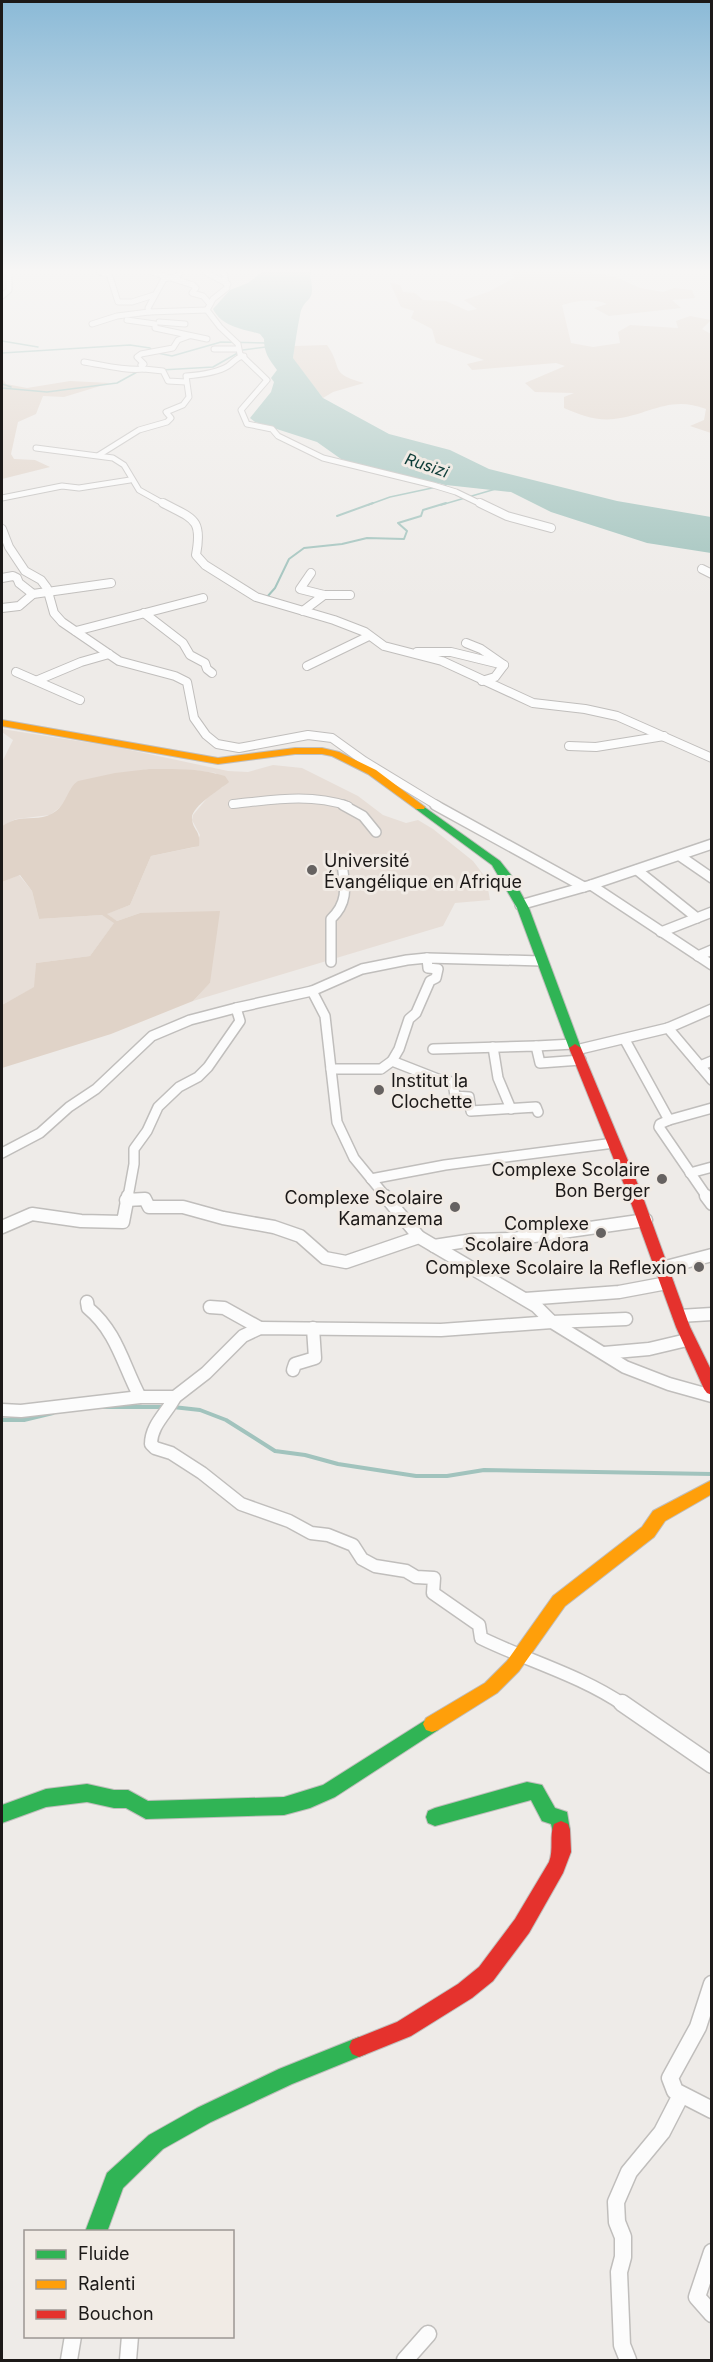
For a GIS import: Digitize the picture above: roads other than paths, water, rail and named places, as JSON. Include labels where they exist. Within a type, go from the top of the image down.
[{"type":"main road","points":[[2,723],[218,760],[307,750],[322,751],[345,758],[380,778],[504,870],[646,1220],[687,1340],[711,1389]]},
{"type":"main road","points":[[2,1814],[46,1798],[87,1793],[114,1799],[128,1799],[146,1810],[284,1806],[329,1791],[397,1745],[491,1688],[520,1657],[559,1601],[648,1532],[659,1516],[711,1486]]},
{"type":"main road","points":[[101,2229],[115,2181],[156,2142],[204,2115],[286,2076],[404,2029],[465,1991],[486,1974],[522,1926],[556,1867],[562,1852],[560,1818],[549,1815],[536,1791],[527,1791],[435,1817]]},
{"type":"street","points":[[99,455],[139,430],[167,422],[171,418],[166,412],[183,405],[189,397],[186,382]]},
{"type":"street","points":[[266,382],[241,410],[246,424],[272,429],[278,436],[323,458],[433,485],[452,491],[507,516],[551,528]]},
{"type":"street","points":[[36,448],[99,455],[116,459],[122,463],[128,470],[130,480],[139,489],[194,520],[200,534],[196,555],[205,565],[246,592],[334,620],[365,632],[384,646],[414,652],[441,662],[533,703],[598,711],[645,727],[711,758]]},
{"type":"street","points":[[2,498],[62,486],[79,488],[130,480]]},
{"type":"street","points":[[2,529],[9,547],[25,571],[41,580],[48,592],[54,613],[62,622],[109,654],[135,666],[176,676],[187,682],[194,718],[206,735],[217,744],[239,748],[308,735],[332,738],[434,804],[587,886],[711,965]]},
{"type":"street","points":[[702,569],[711,574]]},
{"type":"street","points":[[2,577],[25,571]]},
{"type":"street","points":[[311,573],[300,589],[324,595],[350,595]]},
{"type":"street","points":[[2,577],[17,578],[19,583],[33,594]]},
{"type":"street","points":[[2,608],[19,606],[33,594],[111,583]]},
{"type":"street","points":[[303,611],[324,595]]},
{"type":"street","points":[[76,631],[203,598]]},
{"type":"street","points":[[144,613],[183,643],[190,656],[205,663],[207,669],[212,673]]},
{"type":"street","points":[[308,666],[329,657],[334,651],[369,636]]},
{"type":"street","points":[[466,643],[481,649],[504,665]]},
{"type":"street","points":[[414,652],[448,650],[486,663],[504,665]]},
{"type":"street","points":[[38,680],[81,662],[109,654]]},
{"type":"street","points":[[482,681],[495,677],[504,665]]},
{"type":"street","points":[[16,672],[80,700]]},
{"type":"street","points":[[569,746],[596,747],[664,736]]},
{"type":"street","points":[[233,804],[288,798],[324,799],[347,805],[356,810],[376,832]]},
{"type":"street","points":[[520,905],[587,886],[711,844]]},
{"type":"street","points":[[680,856],[711,878]]},
{"type":"street","points":[[331,962],[331,919],[342,910],[345,901],[342,864]]},
{"type":"street","points":[[637,870],[697,918]]},
{"type":"street","points":[[661,932],[711,912]]},
{"type":"street","points":[[698,956],[711,950]]},
{"type":"street","points":[[2,1153],[40,1133],[69,1107],[96,1089],[152,1036],[190,1020],[312,991],[362,969],[427,958],[542,961]]},
{"type":"street","points":[[331,1069],[381,1069],[392,1061],[409,1019],[416,1013],[430,981],[436,978],[438,969],[428,968],[427,958]]},
{"type":"street","points":[[312,991],[325,1016],[337,1122],[354,1158],[419,1237],[525,1299],[545,1312],[552,1322],[625,1366],[669,1384],[711,1395]]},
{"type":"street","points":[[2,1227],[32,1214],[81,1221],[123,1222],[134,1149],[147,1131],[158,1107],[179,1087],[198,1077],[208,1067],[240,1021],[236,1008]]},
{"type":"street","points":[[536,1046],[540,1063],[669,1028],[711,1009]]},
{"type":"street","points":[[669,1028],[711,1080]]},
{"type":"street","points":[[625,1040],[669,1120]]},
{"type":"street","points":[[434,1049],[536,1046],[577,1052]]},
{"type":"street","points":[[493,1047],[498,1078],[511,1109]]},
{"type":"street","points":[[392,1061],[440,1078],[443,1082],[453,1082],[455,1096],[469,1098],[471,1111],[536,1107],[538,1112]]},
{"type":"street","points":[[700,1066],[711,1061]]},
{"type":"street","points":[[711,1108],[669,1120],[658,1127],[711,1204]]},
{"type":"street","points":[[371,1179],[445,1165],[614,1143]]},
{"type":"street","points":[[690,1173],[711,1167]]},
{"type":"street","points":[[126,1200],[146,1199],[149,1207],[183,1207],[223,1218],[274,1227],[300,1236],[325,1258],[346,1262],[419,1237]]},
{"type":"street","points":[[434,1246],[473,1240],[513,1239],[646,1220]]},
{"type":"street","points":[[662,1268],[711,1255]]},
{"type":"street","points":[[525,1299],[619,1292],[667,1284]]},
{"type":"street","points":[[87,1302],[88,1308],[103,1318],[123,1355],[131,1380],[140,1397]]},
{"type":"street","points":[[210,1307],[224,1308],[260,1328]]},
{"type":"street","points":[[679,1316],[711,1314]]},
{"type":"street","points":[[626,1319],[586,1318],[441,1330],[260,1328],[243,1336],[172,1403],[155,1426],[151,1444],[155,1448],[171,1453],[202,1473],[222,1487],[228,1496],[241,1503],[289,1521],[311,1533],[328,1535],[353,1545],[357,1557],[365,1562],[381,1569],[434,1578],[433,1593],[479,1624],[481,1638],[520,1657],[598,1687],[711,1764]]},
{"type":"street","points":[[292,1370],[295,1364],[315,1358],[313,1328]]},
{"type":"street","points":[[604,1353],[649,1349],[687,1340]]},
{"type":"street","points":[[2,1410],[30,1411],[140,1397],[172,1403]]},
{"type":"street","points":[[711,1984],[698,2027],[670,2078],[671,2085],[681,2095],[711,2110]]},
{"type":"street","points":[[628,2361],[622,2345],[619,2272],[623,2258],[623,2237],[617,2222],[616,2202],[629,2172],[662,2132],[681,2095]]},
{"type":"street","points":[[711,2252],[697,2297],[711,2314]]},
{"type":"street","points":[[405,2361],[428,2334]]},
{"type":"street","points":[[69,2361],[74,2338]]},
{"type":"street","points":[[128,2361],[130,2338]]},
{"type":"water","name":"Rusizi","points":[[274,382],[311,382],[323,398],[389,434],[450,450],[489,469],[617,501],[711,517],[711,553],[647,543],[551,512],[511,492],[446,485],[341,459],[317,442],[255,422],[250,418],[271,392]]},
{"type":"waterway","points":[[2,388],[47,392],[118,382]]},
{"type":"waterway","points":[[2,384],[11,387]]},
{"type":"waterway","name":"Rusizi","points":[[368,505],[390,497],[446,485],[446,480]]},
{"type":"waterway","points":[[441,505],[499,488]]},
{"type":"waterway","points":[[337,516],[373,503]]},
{"type":"waterway","points":[[267,597],[275,588],[289,559],[304,548],[342,544],[367,538],[404,539],[407,531],[398,523],[421,516],[423,510],[446,503]]},
{"type":"waterway","points":[[101,1407],[163,1407]]},
{"type":"waterway","points":[[173,1407],[200,1410],[226,1420],[275,1451],[305,1455],[338,1464],[416,1476],[447,1476],[484,1470],[712,1474]]},
{"type":"waterway","points":[[2,1420],[24,1420],[53,1413]]},
{"type":"place","name":"Université Évangélique en Afrique","points":[[312,870]]},
{"type":"place","name":"Institut la Clochette","points":[[379,1090]]},
{"type":"place","name":"Complexe Scolaire Bon Berger","points":[[662,1179]]},
{"type":"place","name":"Complexe Scolaire Kamanzema","points":[[455,1207]]},
{"type":"place","name":"Complexe Scolaire Adora","points":[[601,1233]]},
{"type":"place","name":"Complexe Scolaire la Reflexion","points":[[699,1267]]}]
